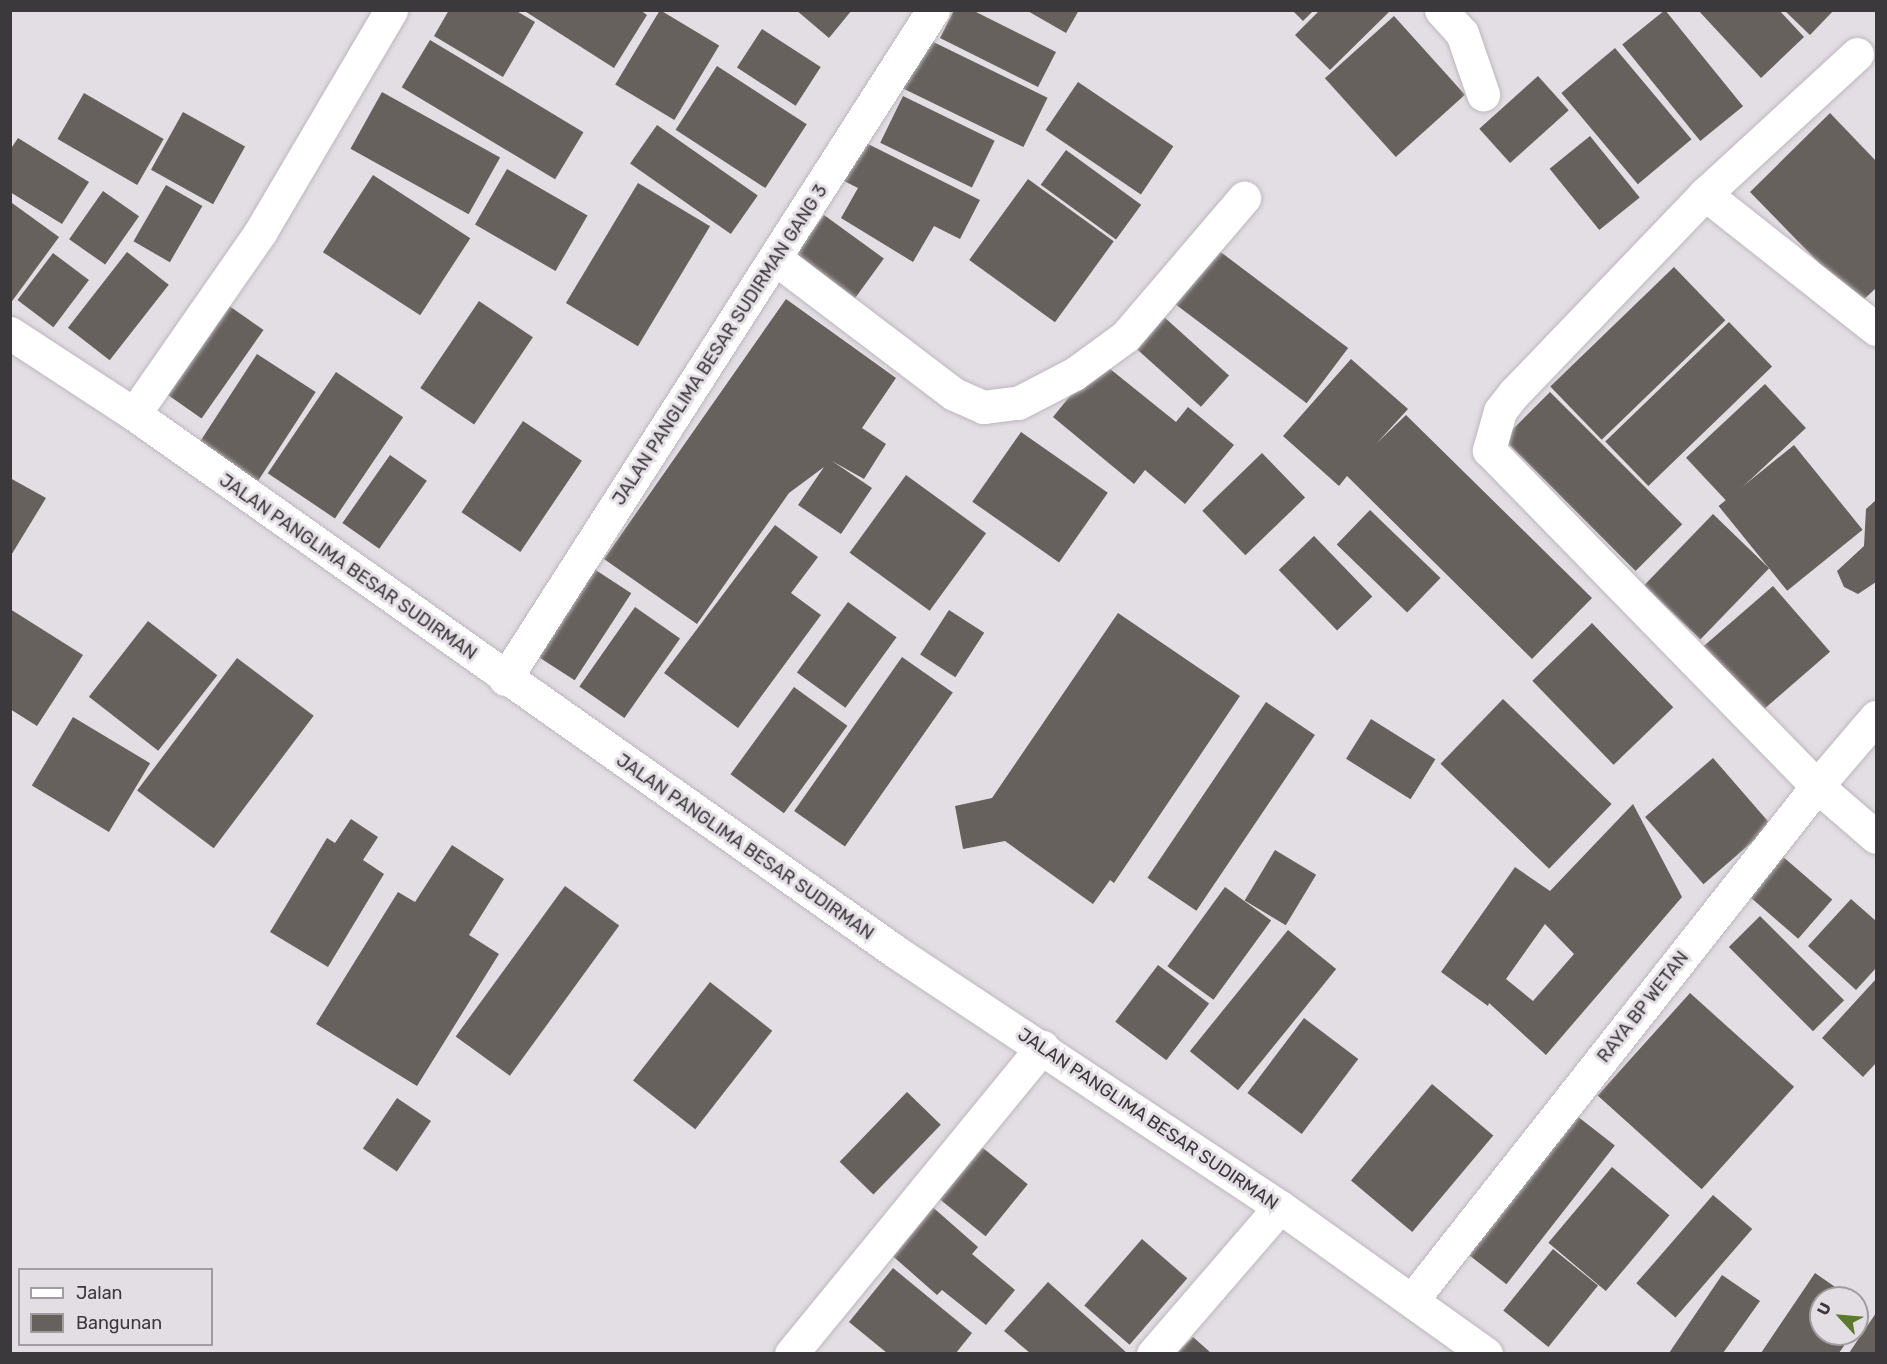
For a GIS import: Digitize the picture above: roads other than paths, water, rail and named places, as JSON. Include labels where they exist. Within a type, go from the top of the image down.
[{"type":"street","points":[[134,414],[261,231],[391,10]]},
{"type":"street","name":"JALAN PANGLIMA BESAR SUDIRMAN GANG 3","points":[[505,679],[776,259],[933,10]]},
{"type":"street","points":[[1441,10],[1462,33],[1483,94]]},
{"type":"street","points":[[1857,54],[1705,194],[1514,393],[1500,411],[1489,450],[1817,786],[1876,837]]},
{"type":"street","points":[[1705,194],[1876,329]]},
{"type":"street","points":[[776,259],[954,394],[983,406],[1018,403],[1074,374],[1126,336],[1244,198]]},
{"type":"street","name":"JALAN PANGLIMA BESAR SUDIRMAN","points":[[10,333],[134,414],[505,679],[886,945],[1280,1207],[1486,1353]]},
{"type":"street","name":"RAYA BP WETAN","points":[[1412,1300],[1817,786],[1876,717]]},
{"type":"street","points":[[791,1353],[1042,1047]]},
{"type":"street","points":[[1153,1353],[1280,1207]]}]
